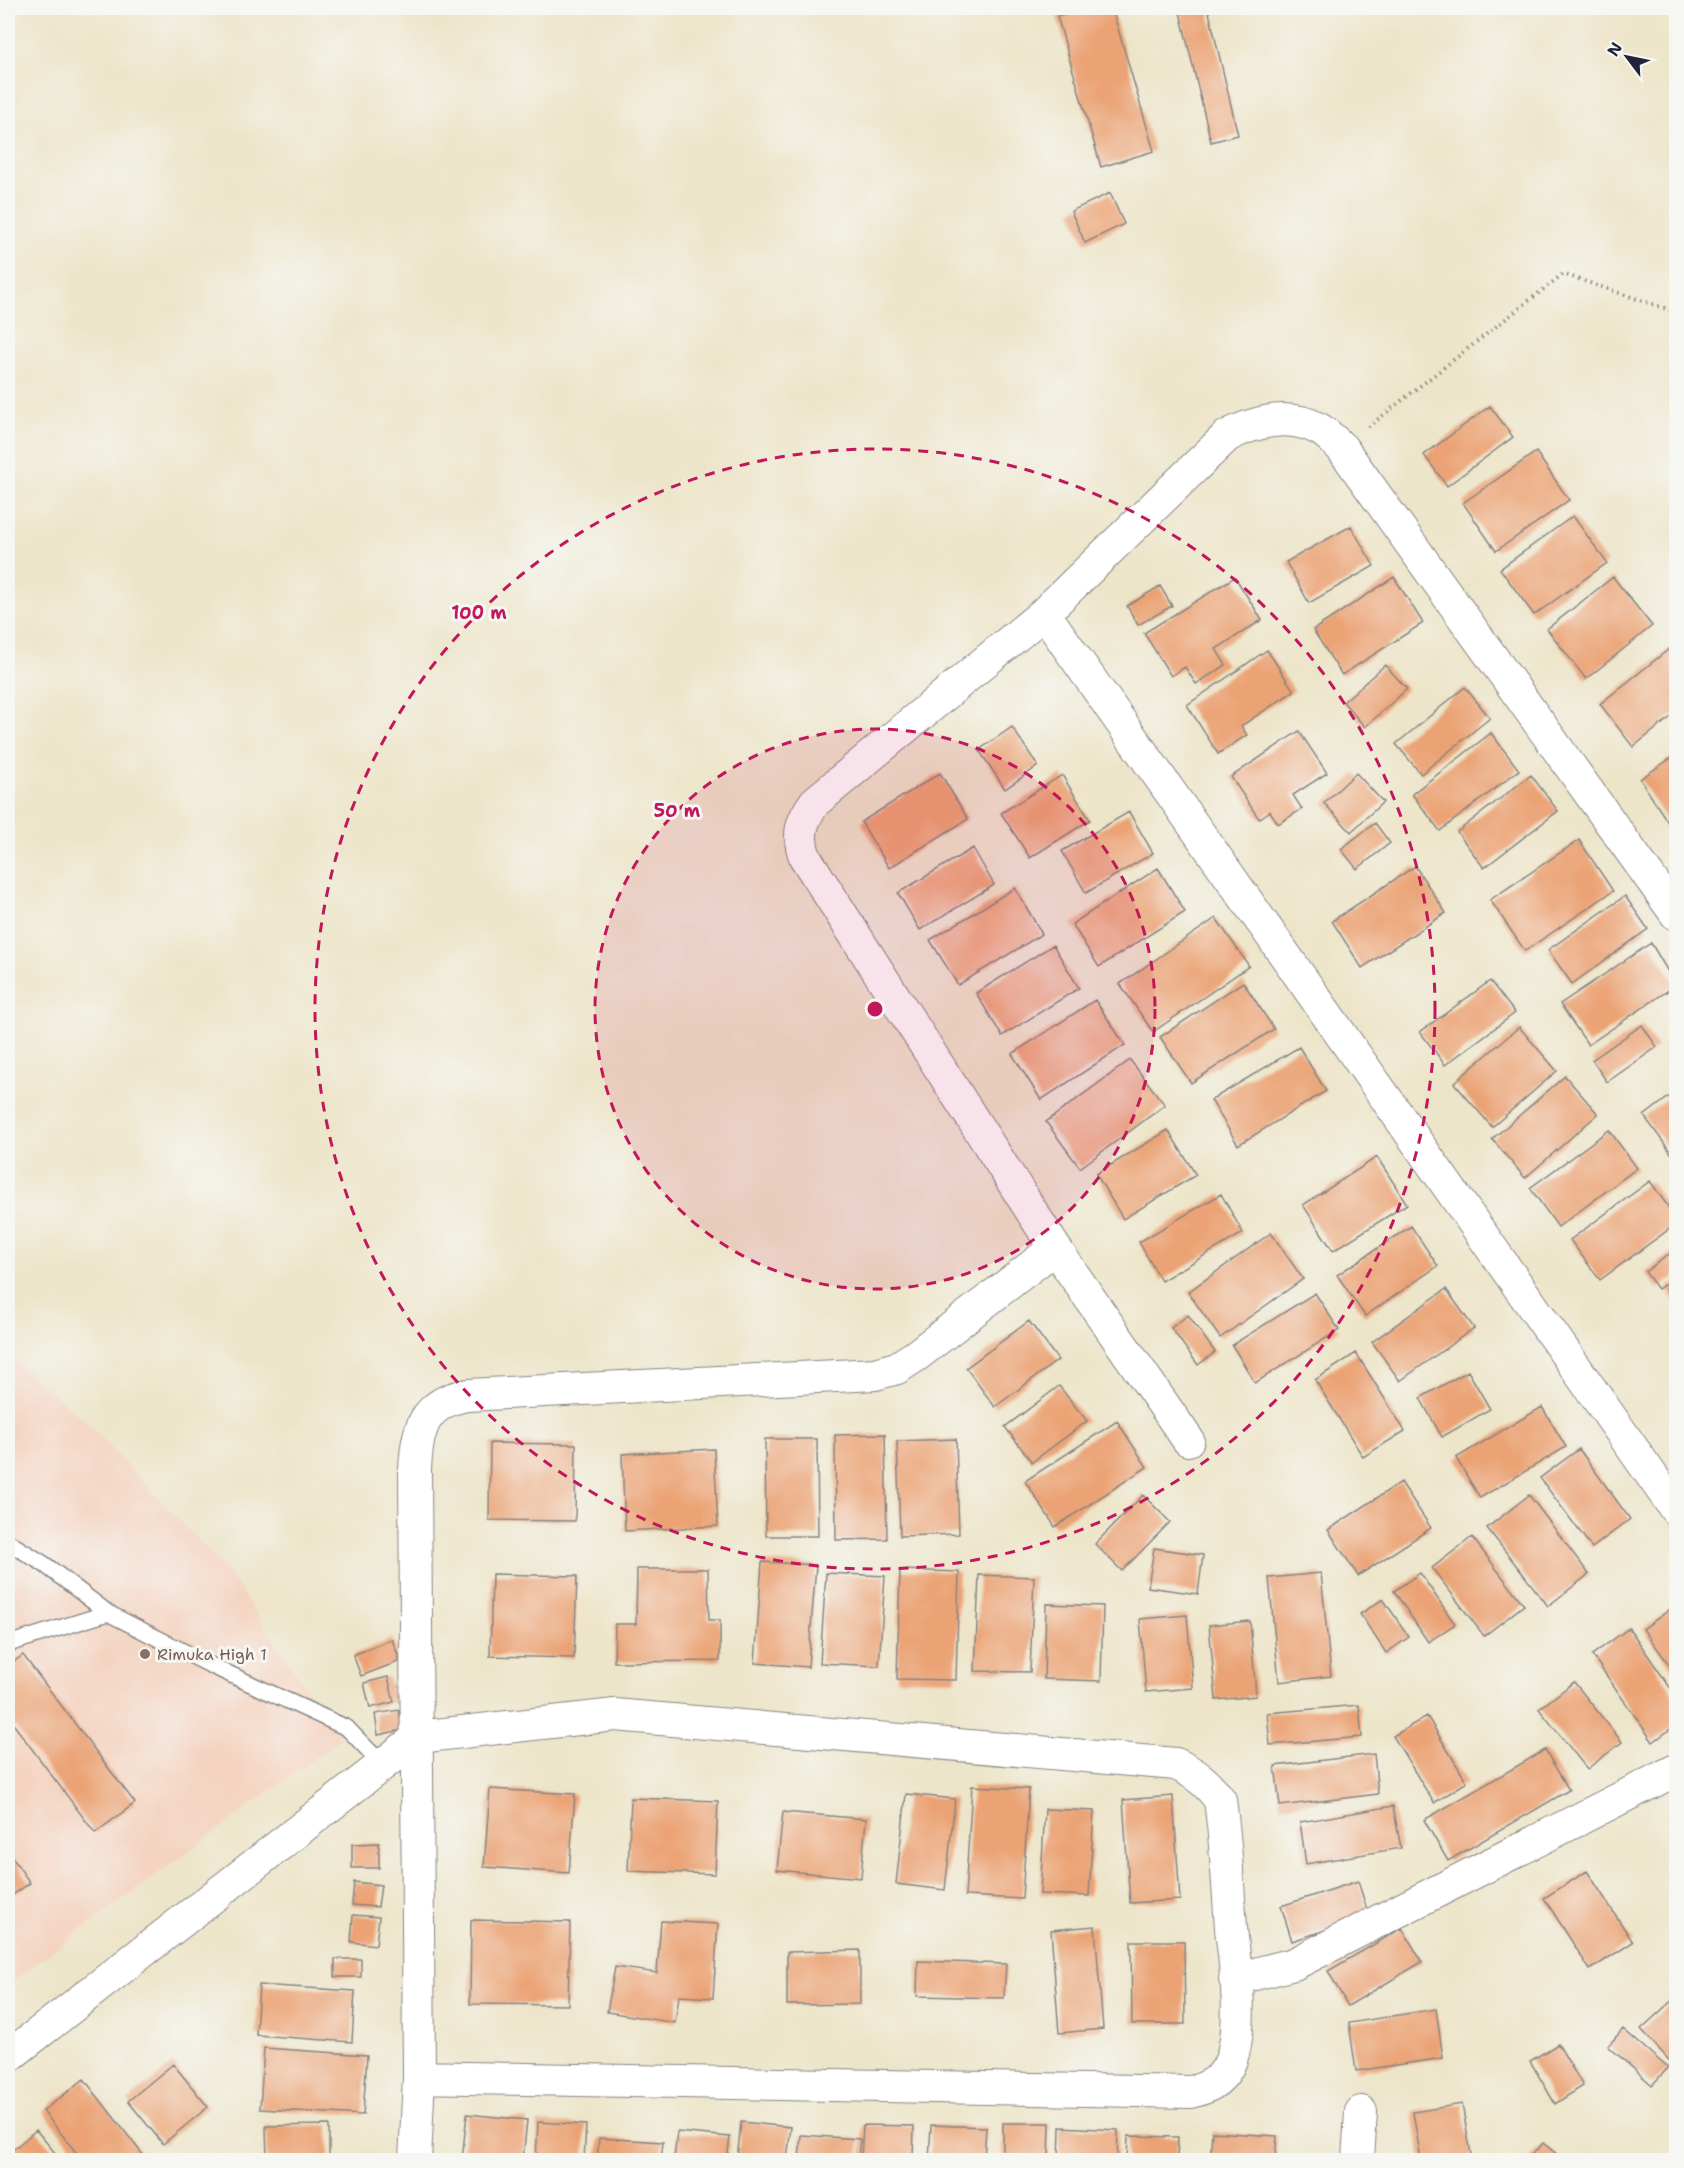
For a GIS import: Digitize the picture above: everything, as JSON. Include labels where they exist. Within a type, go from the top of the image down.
[{"type":"street","points":[[1188,1440],[1055,1248],[805,857],[799,842],[805,816],[815,802],[1044,614],[1227,436],[1248,425],[1272,419],[1320,429],[1342,448],[1677,914]]},
{"type":"street","points":[[1044,614],[1677,1510]]},
{"type":"street","points":[[415,2160],[419,2077],[417,1439],[428,1413],[448,1398],[527,1390],[875,1374],[897,1368],[917,1355],[1055,1248]]},
{"type":"street","points":[[8,2057],[418,1737],[615,1715],[1176,1764],[1192,1772],[1209,1785],[1220,1800],[1235,1979],[1236,2043],[1230,2062],[1221,2078],[1205,2089],[1191,2092],[419,2077]]},
{"type":"street","points":[[1235,1979],[1294,1964],[1677,1770]]},
{"type":"street","points":[[1358,2160],[1360,2112]]},
{"type":"lane","points":[[8,1542],[44,1564],[108,1613],[214,1667],[347,1728],[383,1765]]},
{"type":"lane","points":[[8,1644],[108,1613]]},
{"type":"path","points":[[1342,448],[1563,274],[1677,312]]},
{"type":"shaded area","name":"Rimuka High 1","points":[[8,1355],[85,1421],[225,1568],[341,1739],[8,1984]]},
{"type":"building","points":[[1085,8],[1112,8],[1154,151],[1101,167],[1057,16]]},
{"type":"building","points":[[1179,8],[1208,8],[1238,135],[1211,142]]},
{"type":"building","points":[[1110,193],[1124,224],[1085,243],[1071,211]]},
{"type":"building","points":[[1490,406],[1513,437],[1447,486],[1424,455]]},
{"type":"building","points":[[1536,452],[1569,500],[1496,551],[1463,503]]},
{"type":"building","points":[[1573,516],[1607,563],[1534,615],[1500,569]]},
{"type":"building","points":[[1351,526],[1374,566],[1309,603],[1286,562]]},
{"type":"building","points":[[1235,577],[1262,620],[1216,649],[1226,665],[1196,684],[1185,667],[1171,676],[1144,633]]},
{"type":"building","points":[[1394,577],[1423,623],[1342,675],[1313,630]]},
{"type":"building","points":[[1613,577],[1652,626],[1586,679],[1547,629]]},
{"type":"building","points":[[1160,586],[1172,606],[1138,625],[1127,606]]},
{"type":"building","points":[[1669,649],[1676,658],[1676,713],[1633,747],[1600,704]]},
{"type":"building","points":[[1267,650],[1294,691],[1241,726],[1247,735],[1218,754],[1187,705]]},
{"type":"building","points":[[1385,665],[1407,689],[1365,727],[1343,702]]},
{"type":"building","points":[[1465,687],[1490,718],[1421,774],[1396,744]]},
{"type":"building","points":[[1012,727],[1038,766],[1005,789],[979,750]]},
{"type":"building","points":[[1299,731],[1327,773],[1293,795],[1302,809],[1278,824],[1270,811],[1259,819],[1231,777]]},
{"type":"building","points":[[1491,733],[1519,770],[1440,831],[1412,794]]},
{"type":"building","points":[[1676,755],[1676,820],[1669,824],[1640,779]]},
{"type":"building","points":[[940,773],[968,819],[889,868],[861,822]]},
{"type":"building","points":[[1356,773],[1383,802],[1351,832],[1324,803]]},
{"type":"building","points":[[1062,775],[1090,820],[1030,858],[1001,813]]},
{"type":"building","points":[[1531,775],[1558,811],[1484,868],[1457,832]]},
{"type":"building","points":[[1129,812],[1153,853],[1086,893],[1062,851]]},
{"type":"building","points":[[1375,823],[1390,843],[1357,869],[1341,849]]},
{"type":"building","points":[[1579,840],[1613,891],[1525,951],[1490,900]]},
{"type":"building","points":[[973,848],[994,885],[920,930],[898,893]]},
{"type":"building","points":[[1415,866],[1446,913],[1362,968],[1332,921]]},
{"type":"building","points":[[1158,868],[1185,912],[1099,967],[1072,924]]},
{"type":"building","points":[[1015,888],[1042,934],[958,985],[930,940]]},
{"type":"building","points":[[1625,896],[1648,929],[1572,984],[1548,950]]},
{"type":"building","points":[[1216,918],[1249,966],[1153,1032],[1120,984]]},
{"type":"building","points":[[1651,943],[1676,985],[1588,1045],[1560,1004]]},
{"type":"building","points":[[1053,945],[1079,988],[1002,1036],[976,993]]},
{"type":"building","points":[[1490,981],[1515,1013],[1445,1065],[1420,1032]]},
{"type":"building","points":[[1243,982],[1274,1029],[1191,1083],[1160,1037]]},
{"type":"building","points":[[1095,1000],[1125,1045],[1041,1100],[1012,1054]]},
{"type":"building","points":[[1642,1025],[1657,1047],[1607,1082],[1592,1060]]},
{"type":"building","points":[[1519,1027],[1557,1071],[1492,1127],[1454,1083]]},
{"type":"building","points":[[1299,1047],[1326,1091],[1238,1145],[1211,1100]]},
{"type":"building","points":[[1130,1060],[1165,1105],[1080,1168],[1046,1122]]},
{"type":"building","points":[[1565,1076],[1598,1114],[1525,1178],[1492,1139]]},
{"type":"building","points":[[1670,1096],[1676,1105],[1676,1150],[1672,1154],[1644,1116]]},
{"type":"building","points":[[1168,1130],[1196,1175],[1123,1219],[1096,1174]]},
{"type":"building","points":[[1609,1130],[1637,1168],[1558,1227],[1530,1188]]},
{"type":"building","points":[[1377,1157],[1407,1204],[1333,1251],[1303,1205]]},
{"type":"building","points":[[1650,1181],[1676,1218],[1676,1224],[1600,1280],[1570,1240]]},
{"type":"building","points":[[1221,1194],[1243,1233],[1161,1281],[1139,1242]]},
{"type":"building","points":[[1411,1226],[1438,1266],[1365,1316],[1337,1275]]},
{"type":"building","points":[[1271,1233],[1303,1279],[1220,1338],[1188,1292]]},
{"type":"building","points":[[1676,1249],[1676,1276],[1658,1289],[1645,1272]]},
{"type":"building","points":[[1676,1281],[1676,1304],[1666,1289]]},
{"type":"building","points":[[1446,1289],[1474,1328],[1400,1381],[1372,1342]]},
{"type":"building","points":[[1315,1293],[1339,1330],[1255,1383],[1232,1345]]},
{"type":"building","points":[[1188,1315],[1215,1352],[1198,1365],[1171,1328]]},
{"type":"building","points":[[1029,1321],[1058,1360],[995,1407],[966,1368]]},
{"type":"building","points":[[1356,1353],[1405,1431],[1363,1457],[1315,1380]]},
{"type":"building","points":[[1468,1371],[1490,1409],[1442,1437],[1420,1398]]},
{"type":"building","points":[[1059,1386],[1087,1421],[1032,1462],[1005,1427]]},
{"type":"building","points":[[1542,1407],[1566,1447],[1480,1498],[1456,1458]]},
{"type":"building","points":[[1117,1421],[1147,1467],[1055,1527],[1025,1481]]},
{"type":"building","points":[[885,1434],[887,1539],[836,1540],[835,1435]]},
{"type":"building","points":[[765,1439],[817,1439],[818,1536],[766,1536]]},
{"type":"building","points":[[956,1439],[959,1534],[900,1536],[897,1441]]},
{"type":"building","points":[[490,1443],[576,1444],[575,1521],[489,1520]]},
{"type":"building","points":[[714,1449],[718,1526],[625,1531],[622,1454]]},
{"type":"building","points":[[1579,1449],[1630,1519],[1592,1548],[1540,1478]]},
{"type":"building","points":[[1401,1482],[1431,1528],[1358,1576],[1328,1530]]},
{"type":"building","points":[[1143,1495],[1170,1522],[1122,1571],[1095,1544]]},
{"type":"building","points":[[1529,1495],[1589,1574],[1548,1606],[1487,1528]]},
{"type":"building","points":[[1472,1537],[1524,1605],[1484,1636],[1432,1568]]},
{"type":"building","points":[[1154,1548],[1203,1555],[1198,1594],[1148,1587]]},
{"type":"building","points":[[762,1562],[816,1565],[808,1667],[755,1663]]},
{"type":"building","points":[[637,1569],[708,1569],[709,1620],[720,1620],[720,1661],[614,1662],[615,1624],[636,1624]]},
{"type":"building","points":[[900,1570],[959,1572],[956,1680],[897,1679]]},
{"type":"building","points":[[826,1573],[885,1576],[879,1666],[820,1663]]},
{"type":"building","points":[[1321,1573],[1331,1676],[1279,1682],[1269,1578]]},
{"type":"building","points":[[1420,1573],[1455,1624],[1428,1642],[1394,1591]]},
{"type":"building","points":[[492,1574],[577,1576],[574,1658],[490,1656]]},
{"type":"building","points":[[979,1575],[1034,1577],[1030,1672],[975,1671]]},
{"type":"building","points":[[1383,1599],[1409,1637],[1386,1653],[1360,1614]]},
{"type":"building","points":[[1046,1604],[1103,1606],[1101,1681],[1044,1679]]},
{"type":"building","points":[[1676,1605],[1676,1674],[1643,1629]]},
{"type":"building","points":[[1187,1615],[1193,1688],[1146,1692],[1140,1619]]},
{"type":"building","points":[[1250,1621],[1256,1696],[1216,1700],[1209,1625]]},
{"type":"building","points":[[1629,1628],[1676,1696],[1676,1725],[1653,1742],[1592,1655]]},
{"type":"building","points":[[392,1639],[400,1661],[361,1676],[353,1655]]},
{"type":"building","points":[[23,1655],[135,1803],[95,1833],[8,1717],[8,1666]]},
{"type":"building","points":[[388,1677],[394,1702],[370,1708],[364,1683]]},
{"type":"building","points":[[1574,1682],[1622,1742],[1587,1769],[1539,1709]]},
{"type":"building","points":[[1359,1705],[1362,1737],[1270,1745],[1267,1713]]},
{"type":"building","points":[[399,1710],[402,1730],[378,1735],[375,1714]]},
{"type":"building","points":[[1427,1716],[1467,1782],[1434,1803],[1393,1736]]},
{"type":"building","points":[[1545,1750],[1569,1790],[1448,1861],[1424,1820]]},
{"type":"building","points":[[1374,1754],[1378,1794],[1280,1806],[1275,1766]]},
{"type":"building","points":[[972,1786],[1029,1789],[1022,1899],[965,1896]]},
{"type":"building","points":[[490,1789],[575,1794],[569,1873],[484,1867]]},
{"type":"building","points":[[906,1794],[955,1799],[945,1890],[896,1884]]},
{"type":"building","points":[[1173,1796],[1180,1900],[1130,1903],[1123,1800]]},
{"type":"building","points":[[631,1798],[718,1801],[715,1874],[628,1871]]},
{"type":"building","points":[[1393,1806],[1401,1848],[1306,1864],[1300,1822]]},
{"type":"building","points":[[1045,1809],[1094,1811],[1089,1896],[1040,1894]]},
{"type":"building","points":[[783,1812],[866,1819],[861,1878],[777,1870]]},
{"type":"building","points":[[379,1843],[379,1868],[352,1868],[352,1844]]},
{"type":"building","points":[[8,1851],[30,1883],[8,1898]]},
{"type":"building","points":[[1587,1871],[1633,1942],[1590,1970],[1544,1898]]},
{"type":"building","points":[[1358,1881],[1369,1916],[1292,1941],[1281,1906]]},
{"type":"building","points":[[354,1882],[381,1885],[378,1907],[352,1905]]},
{"type":"building","points":[[353,1915],[379,1917],[376,1945],[351,1942]]},
{"type":"building","points":[[471,1920],[570,1922],[568,2005],[470,2004]]},
{"type":"building","points":[[661,1921],[718,1924],[713,1998],[679,1996],[675,2023],[607,2012],[615,1967],[657,1973]]},
{"type":"building","points":[[1095,1926],[1103,2029],[1059,2033],[1051,1930]]},
{"type":"building","points":[[1402,1928],[1422,1962],[1348,2006],[1328,1971]]},
{"type":"building","points":[[1131,1941],[1184,1941],[1185,2024],[1132,2024]]},
{"type":"building","points":[[860,1950],[860,2004],[787,2005],[787,1952]]},
{"type":"building","points":[[335,1959],[361,1959],[361,1977],[335,1977]]},
{"type":"building","points":[[918,1961],[1006,1964],[1004,1998],[917,1996]]},
{"type":"building","points":[[259,1985],[355,1991],[352,2042],[256,2035]]},
{"type":"building","points":[[1676,1997],[1676,2068],[1641,2029]]},
{"type":"building","points":[[1436,2009],[1443,2058],[1356,2071],[1349,2023]]},
{"type":"building","points":[[1623,2029],[1668,2068],[1652,2085],[1608,2046]]},
{"type":"building","points":[[1558,2044],[1583,2086],[1555,2104],[1530,2061]]},
{"type":"building","points":[[264,2048],[367,2055],[363,2115],[260,2109]]},
{"type":"building","points":[[173,2064],[208,2107],[163,2144],[128,2101]]},
{"type":"building","points":[[84,2079],[147,2160],[82,2160],[43,2111]]},
{"type":"building","points":[[1462,2104],[1472,2160],[1421,2160],[1413,2112]]},
{"type":"building","points":[[467,2114],[527,2120],[523,2160],[462,2160]]},
{"type":"building","points":[[538,2122],[586,2125],[584,2160],[536,2160]]},
{"type":"building","points":[[741,2122],[791,2127],[787,2160],[737,2160]]},
{"type":"building","points":[[1003,2123],[1050,2123],[1049,2160],[1003,2160]]},
{"type":"building","points":[[329,2125],[329,2160],[267,2160],[266,2126]]},
{"type":"building","points":[[863,2125],[914,2126],[913,2160],[861,2160]]},
{"type":"building","points":[[931,2125],[986,2127],[984,2160],[929,2160]]},
{"type":"building","points":[[1060,2127],[1118,2130],[1117,2160],[1059,2160]]},
{"type":"building","points":[[36,2130],[61,2160],[8,2160],[8,2154]]},
{"type":"building","points":[[677,2132],[730,2137],[727,2160],[674,2160]]},
{"type":"building","points":[[1212,2132],[1277,2136],[1275,2160],[1210,2160]]},
{"type":"building","points":[[801,2135],[860,2139],[858,2160],[799,2160]]},
{"type":"building","points":[[1128,2136],[1178,2137],[1177,2160],[1127,2160]]},
{"type":"building","points":[[599,2138],[663,2142],[661,2160],[597,2160]]},
{"type":"building","points":[[1543,2143],[1564,2160],[1527,2160]]},
{"type":"place","name":"Rimuka High 1","points":[[145,1654]]}]
